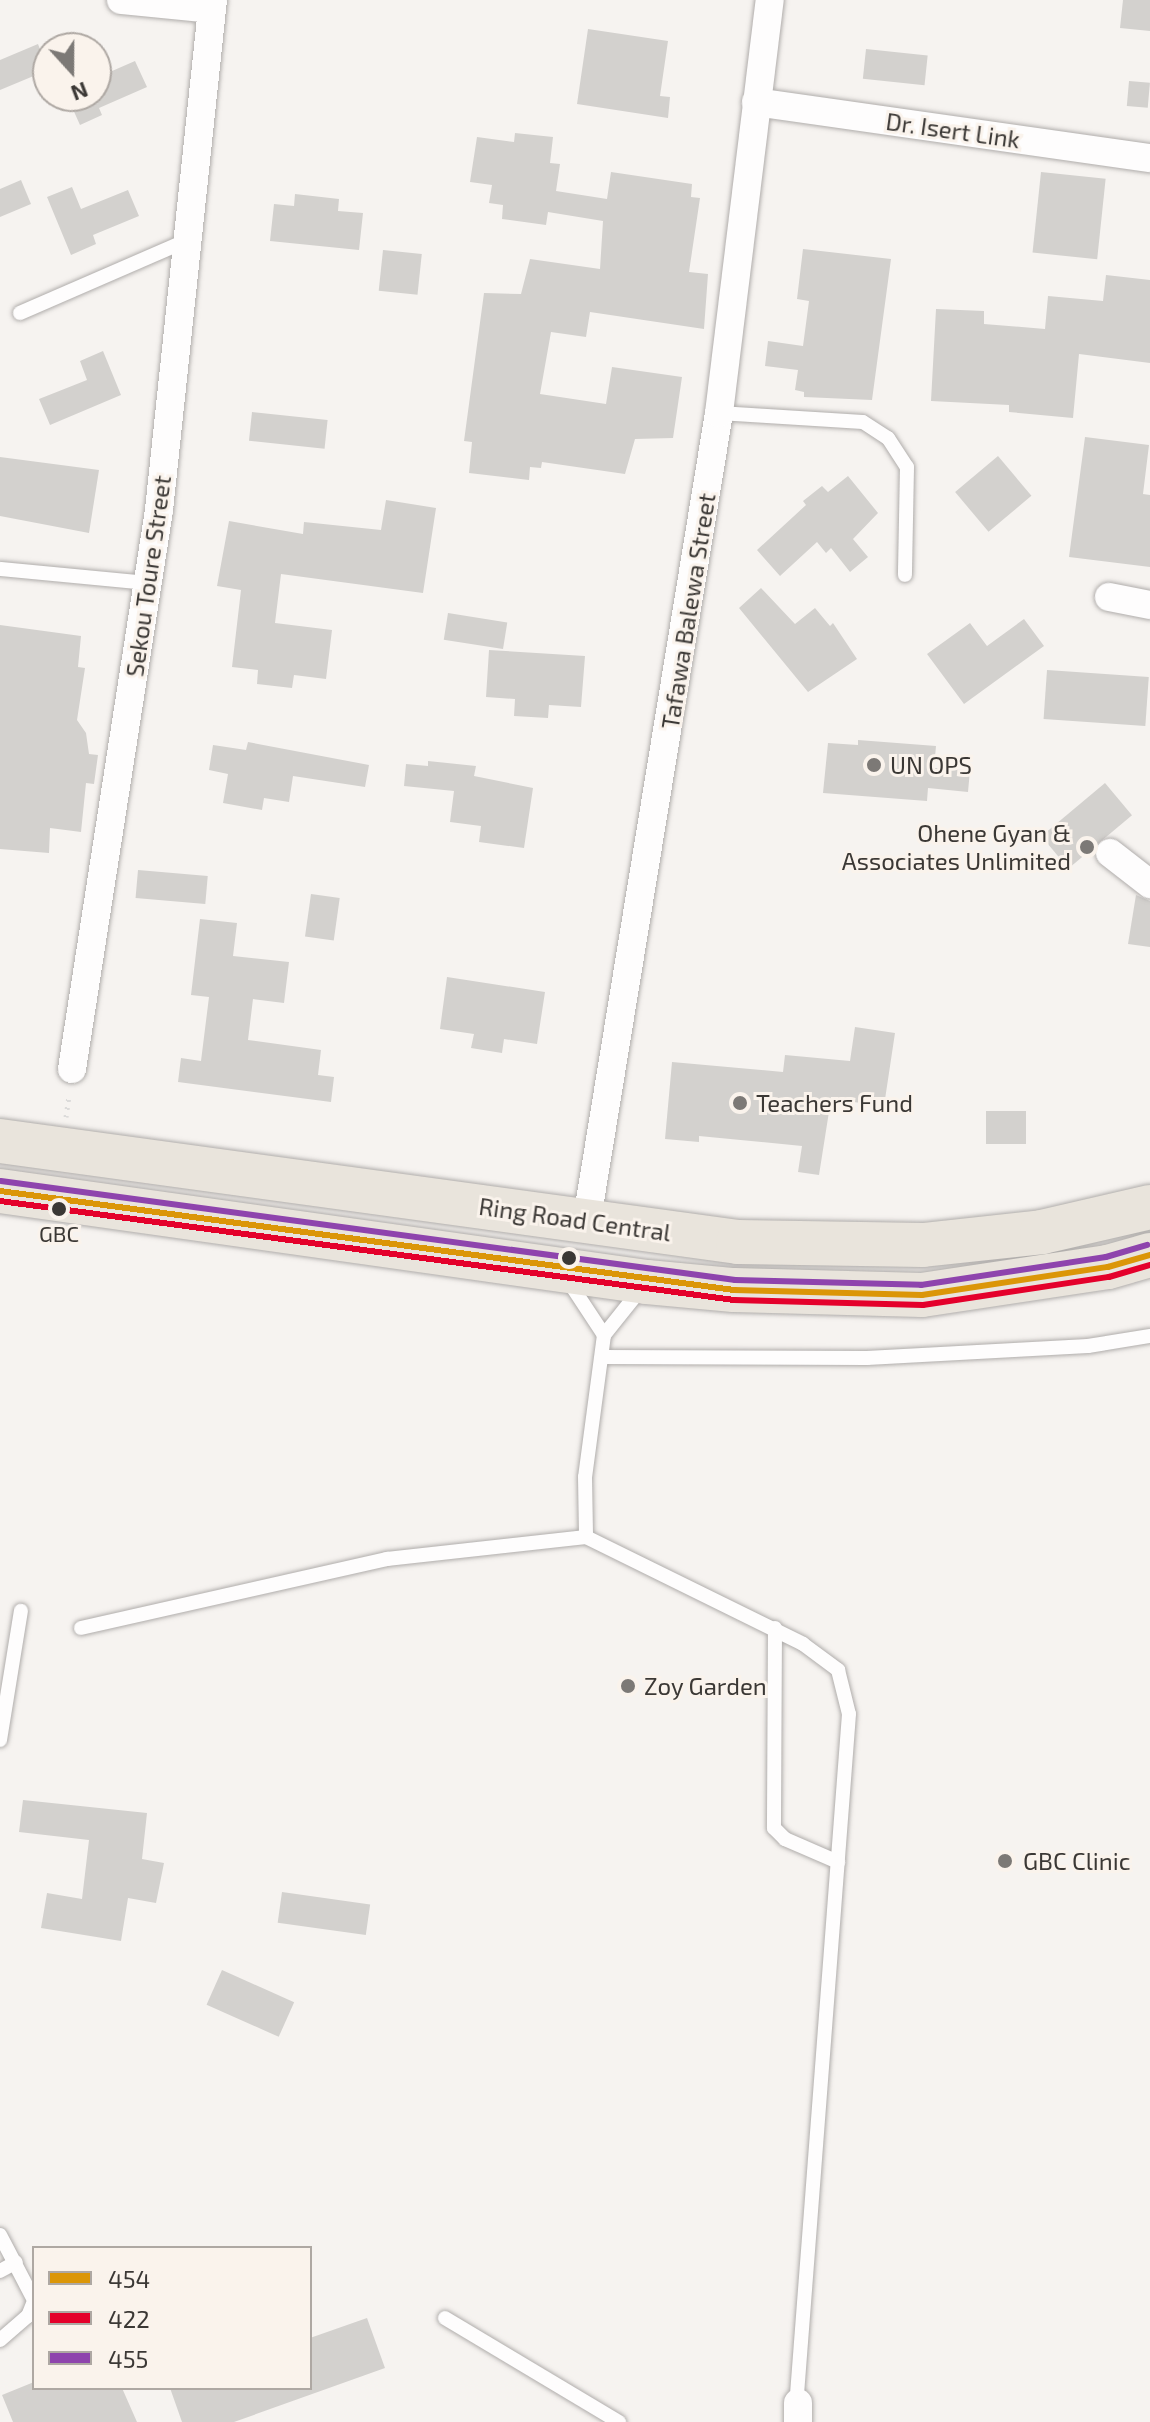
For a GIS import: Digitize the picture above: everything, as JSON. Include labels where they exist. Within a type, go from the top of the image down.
[{"type":"main road","name":"Ring Road Central","points":[[0,1141],[738,1242],[923,1245],[1042,1232],[1150,1207]]},
{"type":"main road","points":[[346,1239],[353,1189]]},
{"type":"main road","points":[[0,1191],[647,1282],[922,1295],[1108,1267],[1150,1255]]},
{"type":"street","points":[[121,0],[213,5]]},
{"type":"street","name":"Tafawa Balewa Street","points":[[587,1219],[719,413],[770,0]]},
{"type":"street","name":"Sekou Toure Street","points":[[72,1069],[148,583],[213,5]]},
{"type":"street","name":"Dr. Isert Link","points":[[756,102],[1150,158]]},
{"type":"street","points":[[1109,597],[1150,605]]},
{"type":"street","points":[[1110,853],[1150,884]]},
{"type":"lane","points":[[20,313],[188,240]]},
{"type":"lane","points":[[719,413],[863,422],[888,438],[907,467],[905,575]]},
{"type":"lane","points":[[0,569],[148,583]]},
{"type":"lane","points":[[556,1268],[604,1335]]},
{"type":"lane","points":[[586,1537],[585,1477],[604,1335],[647,1282]]},
{"type":"lane","points":[[602,1357],[867,1358],[1088,1346],[1150,1336]]},
{"type":"lane","points":[[81,1628],[387,1559],[586,1537],[775,1628],[838,1670],[849,1714],[795,2416]]},
{"type":"lane","points":[[0,1740],[21,1611]]},
{"type":"lane","points":[[775,1628],[774,1828],[785,1839],[838,1862]]},
{"type":"lane","points":[[0,2235],[32,2296]]},
{"type":"lane","points":[[0,2271],[16,2262]]},
{"type":"lane","points":[[0,2340],[28,2316],[32,2305]]},
{"type":"lane","points":[[445,2318],[619,2422]]},
{"type":"path","points":[[62,1150],[72,1069]]},
{"type":"building","points":[[1123,0],[1150,0],[1150,31],[1120,28]]},
{"type":"building","points":[[588,29],[668,41],[660,96],[670,97],[668,118],[577,104]]},
{"type":"building","points":[[32,47],[32,77],[0,90],[0,60]]},
{"type":"building","points":[[866,49],[928,55],[925,85],[863,79]]},
{"type":"building","points":[[135,61],[147,87],[112,102],[112,71]]},
{"type":"building","points":[[1129,81],[1150,83],[1148,108],[1127,106]]},
{"type":"building","points":[[74,112],[101,112],[102,115],[80,125]]},
{"type":"building","points":[[515,133],[553,137],[550,163],[560,164],[556,191],[607,199],[611,172],[692,184],[691,197],[700,198],[689,272],[708,274],[704,329],[590,312],[586,337],[551,332],[540,394],[606,404],[612,367],[682,377],[673,438],[635,439],[625,474],[542,462],[541,468],[530,467],[529,480],[469,473],[472,442],[464,441],[484,293],[521,294],[530,259],[600,269],[603,221],[548,212],[546,225],[502,219],[503,205],[489,203],[492,185],[470,182],[477,137],[514,142]]},
{"type":"building","points":[[1041,172],[1106,179],[1097,259],[1033,253]]},
{"type":"building","points":[[21,180],[31,204],[0,217],[0,189]]},
{"type":"building","points":[[72,187],[81,209],[128,190],[139,216],[93,235],[96,244],[71,255],[47,197]]},
{"type":"building","points":[[295,194],[339,199],[338,211],[363,213],[359,250],[270,241],[274,204],[294,206]]},
{"type":"building","points":[[803,249],[891,259],[872,400],[804,397],[804,392],[795,390],[798,370],[765,366],[768,341],[803,346],[809,301],[797,299]]},
{"type":"building","points":[[383,250],[422,254],[418,295],[379,291]]},
{"type":"building","points":[[1106,275],[1150,280],[1150,363],[1079,354],[1073,418],[1009,412],[1009,405],[931,401],[936,309],[984,311],[984,324],[1045,329],[1048,296],[1103,301]]},
{"type":"building","points":[[103,351],[121,395],[50,425],[39,399],[87,380],[80,361]]},
{"type":"building","points":[[252,412],[328,420],[325,449],[249,441]]},
{"type":"building","points":[[1085,437],[1149,445],[1143,494],[1150,495],[1150,567],[1069,557]]},
{"type":"building","points":[[998,456],[1031,496],[989,532],[955,492]]},
{"type":"building","points":[[0,457],[99,470],[89,533],[0,516]]},
{"type":"building","points":[[848,476],[878,513],[853,539],[868,557],[850,572],[831,548],[826,553],[817,542],[780,576],[757,550],[806,505],[803,501],[822,486],[828,492]]},
{"type":"building","points":[[386,500],[436,508],[423,593],[281,574],[275,623],[332,630],[326,679],[294,675],[292,688],[257,684],[258,670],[232,667],[241,590],[217,586],[229,521],[303,534],[304,522],[381,530]]},
{"type":"building","points":[[761,588],[795,624],[815,608],[830,626],[833,623],[857,659],[808,692],[739,608]]},
{"type":"building","points":[[448,613],[507,622],[503,649],[444,640]]},
{"type":"building","points":[[1024,619],[1044,646],[964,704],[927,654],[970,623],[987,646]]},
{"type":"building","points":[[0,625],[81,636],[78,667],[85,668],[77,720],[86,733],[89,754],[98,755],[94,784],[86,783],[81,832],[50,828],[49,853],[0,849]]},
{"type":"building","points":[[489,650],[585,656],[581,707],[549,705],[548,718],[514,716],[515,699],[486,697]]},
{"type":"building","points":[[1047,670],[1149,677],[1145,726],[1044,719]]},
{"type":"building","points":[[858,740],[936,746],[934,768],[970,770],[968,792],[928,788],[927,801],[823,793],[828,743],[858,745]]},
{"type":"building","points":[[248,742],[369,765],[365,787],[293,776],[289,802],[264,798],[262,810],[223,803],[228,774],[209,770],[213,745],[246,750]]},
{"type":"building","points":[[428,761],[476,766],[474,776],[533,788],[524,848],[479,842],[481,826],[450,822],[454,791],[404,786],[406,764],[428,766]]},
{"type":"building","points":[[1105,783],[1132,815],[1068,869],[1041,836]]},
{"type":"building","points":[[138,870],[208,876],[205,904],[136,898]]},
{"type":"building","points":[[311,894],[340,898],[334,941],[305,937]]},
{"type":"building","points":[[1136,895],[1150,901],[1150,947],[1128,944]]},
{"type":"building","points":[[200,919],[237,923],[233,956],[289,962],[284,1003],[253,999],[248,1040],[321,1050],[318,1075],[334,1077],[331,1102],[178,1082],[181,1058],[201,1061],[209,997],[191,995]]},
{"type":"building","points":[[447,977],[545,992],[537,1044],[504,1039],[502,1053],[471,1048],[474,1034],[440,1029]]},
{"type":"building","points":[[855,1027],[895,1033],[884,1106],[831,1099],[819,1175],[798,1172],[802,1146],[699,1136],[699,1142],[665,1139],[672,1062],[783,1072],[785,1055],[850,1061]]},
{"type":"building","points":[[986,1111],[1026,1111],[1026,1144],[986,1144]]},
{"type":"building","points":[[23,1800],[147,1813],[142,1859],[164,1863],[156,1903],[128,1898],[121,1941],[41,1928],[47,1893],[82,1899],[89,1840],[19,1832]]},
{"type":"building","points":[[282,1892],[370,1904],[366,1935],[278,1923]]},
{"type":"building","points":[[222,1970],[294,2002],[279,2037],[207,2005]]},
{"type":"building","points":[[367,2318],[385,2368],[234,2422],[182,2422],[171,2390],[312,2390],[312,2337]]},
{"type":"building","points":[[32,2383],[32,2390],[123,2390],[137,2422],[13,2422],[2,2395]]},
{"type":"transit line","name":"455","points":[[1,1181],[735,1280],[921,1285],[1106,1257],[1147,1245]]},
{"type":"transit line","name":"454","points":[[0,1191],[734,1290],[922,1295],[1108,1267],[1150,1255]]},
{"type":"transit line","name":"422","points":[[0,1201],[734,1300],[923,1305],[1109,1277],[1150,1265]]},
{"type":"place","name":"UN OPS","points":[[874,765]]},
{"type":"place","name":"Ohene Gyan & Associates Unlimited","points":[[1087,847]]},
{"type":"place","name":"Teachers Fund","points":[[740,1103]]},
{"type":"place","name":"GBC","points":[[59,1209]]},
{"type":"place","name":"Zoy Garden","points":[[628,1686]]},
{"type":"place","name":"GBC Clinic","points":[[1005,1861]]}]
